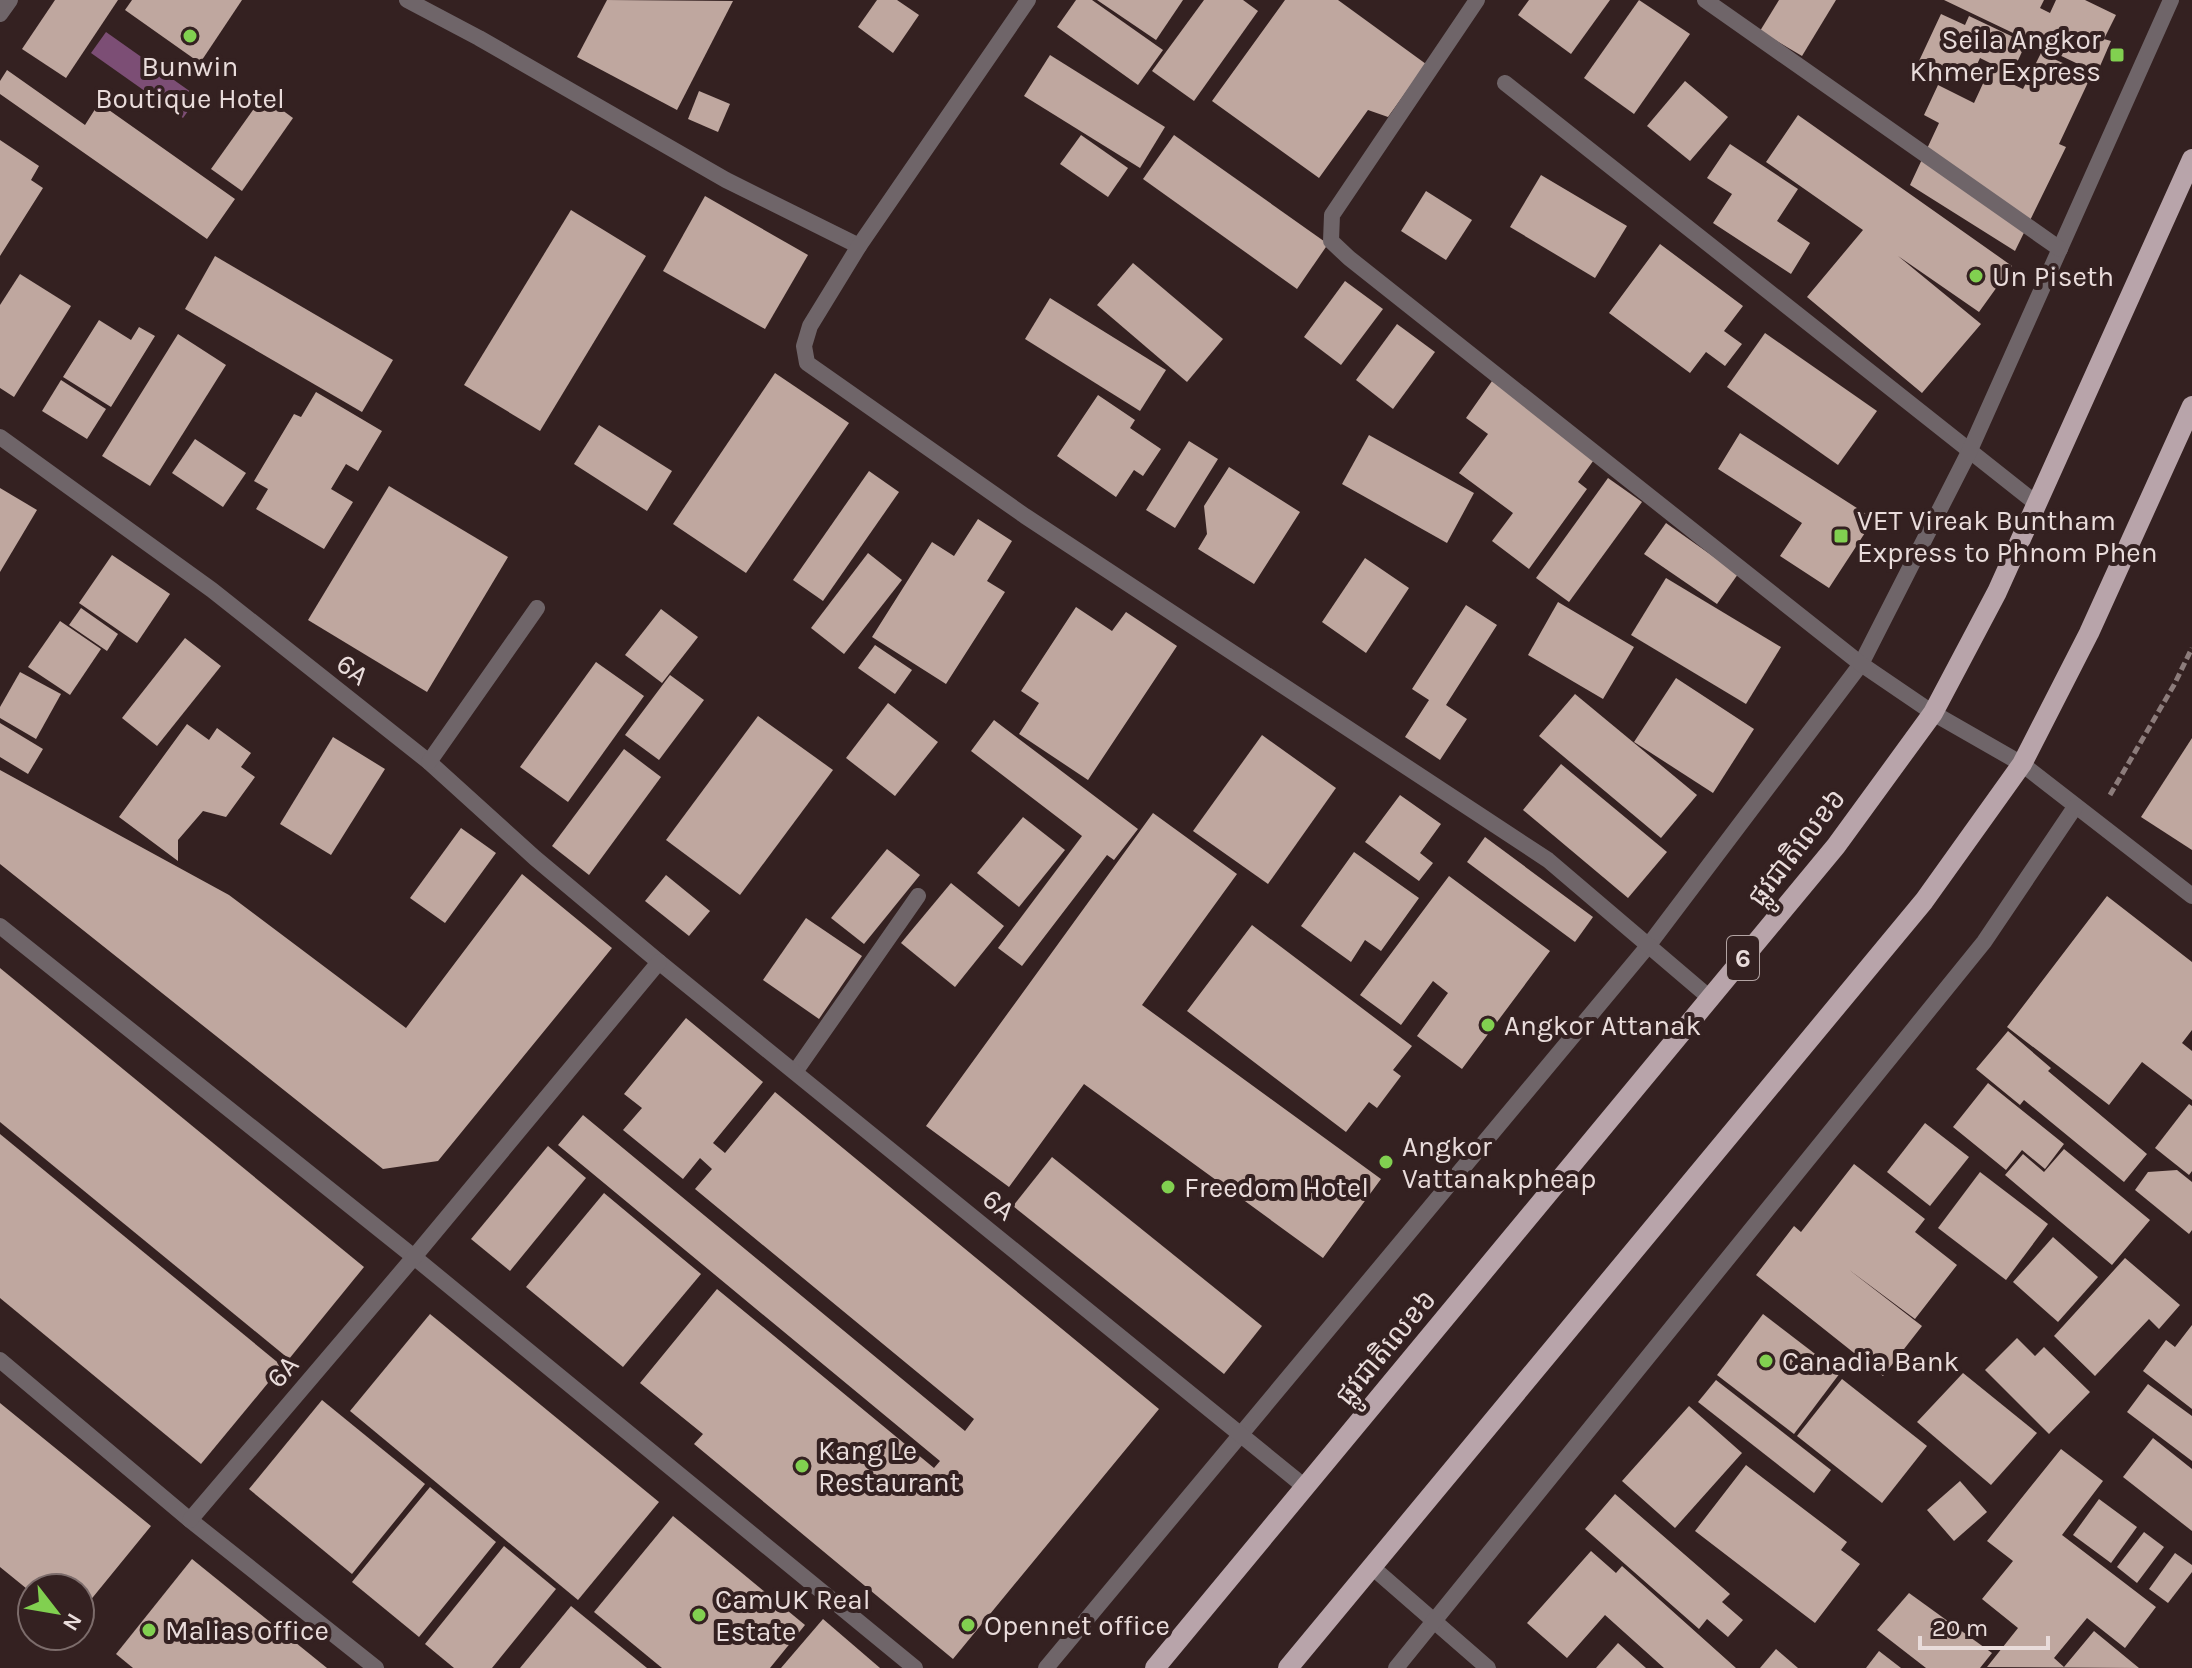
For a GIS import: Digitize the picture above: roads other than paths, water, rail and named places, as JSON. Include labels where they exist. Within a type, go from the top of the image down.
[{"type":"main road","name":"ផ្លូវជាតិលេខ៦","points":[[1155,1668],[1836,846],[1933,713],[1997,592],[2192,159]]},
{"type":"main road","points":[[1288,1668],[1924,901],[2022,764],[2089,633],[2192,406]]},
{"type":"street","points":[[0,14],[10,0]]},
{"type":"street","points":[[407,0],[726,180],[859,246]]},
{"type":"street","points":[[1028,0],[859,246],[810,326],[804,346],[807,363],[1025,516],[1548,860],[1710,998]]},
{"type":"street","points":[[1477,0],[1332,215],[1331,241],[1861,664],[1933,713],[2022,764],[2192,896]]},
{"type":"street","points":[[1705,0],[2060,249]]},
{"type":"street","points":[[1046,1668],[1648,946],[1861,664],[1970,450],[2171,0]]},
{"type":"street","points":[[1505,83],[2037,504]]},
{"type":"street","name":"6A","points":[[0,437],[212,590],[429,762],[535,858],[659,962],[1305,1487]]},
{"type":"street","points":[[429,762],[537,608]]},
{"type":"street","points":[[1396,1668],[1984,942],[2075,807]]},
{"type":"street","points":[[795,1072],[918,896]]},
{"type":"street","points":[[0,926],[414,1257],[915,1668]]},
{"type":"street","name":"6A","points":[[190,1520],[659,962]]},
{"type":"street","points":[[0,1360],[190,1520],[376,1668]]},
{"type":"street","points":[[1372,1567],[1488,1668]]},
{"type":"place","name":"Bunwin Boutique Hotel","points":[[190,36]]},
{"type":"place","name":"Seila Angkor Khmer Express","points":[[2117,55]]},
{"type":"place","name":"Un Piseth","points":[[1976,276]]},
{"type":"place","name":"VET Vireak Buntham Express to Phnom Phen","points":[[1841,536]]},
{"type":"place","name":"Angkor Attanak","points":[[1488,1025]]},
{"type":"place","name":"Angkor Vattanakpheap","points":[[1386,1162]]},
{"type":"place","name":"Freedom Hotel","points":[[1168,1187]]},
{"type":"place","name":"Canadia Bank","points":[[1766,1361]]},
{"type":"place","name":"Kang Le Restaurant","points":[[802,1466]]},
{"type":"place","name":"CamUK Real Estate","points":[[699,1615]]},
{"type":"place","name":"Opennet office","points":[[968,1625]]},
{"type":"place","name":"Malias office","points":[[149,1630]]}]
